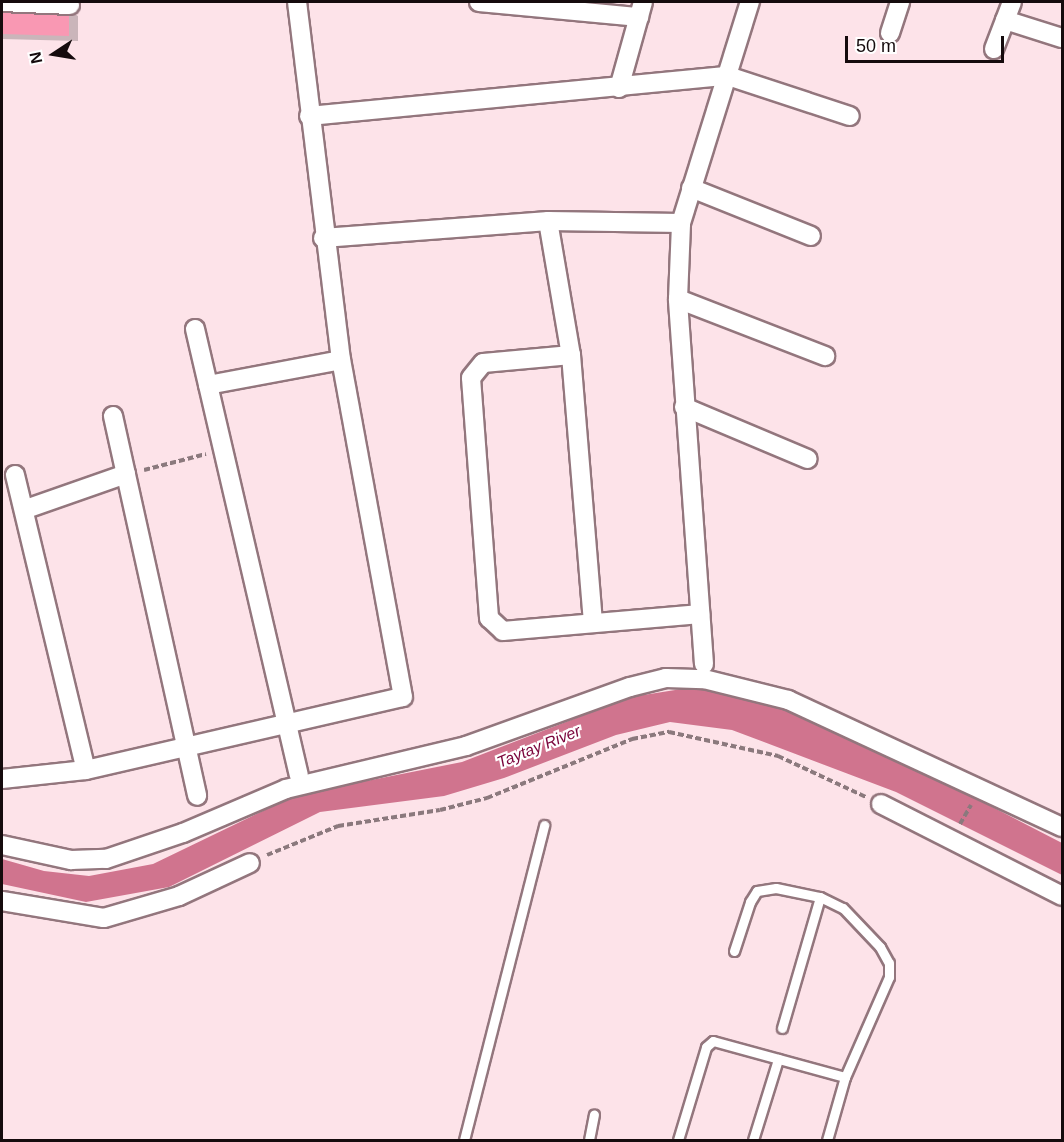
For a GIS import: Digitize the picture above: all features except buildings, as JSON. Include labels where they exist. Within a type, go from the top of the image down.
[{"type":"street","points":[[2,2],[70,4]]},
{"type":"street","points":[[2,779],[86,770],[186,745],[403,697],[341,360],[323,238],[297,2]]},
{"type":"street","points":[[479,2],[641,9],[619,88]]},
{"type":"street","points":[[704,664],[678,299],[681,223],[750,2]]},
{"type":"street","points":[[890,33],[897,2]]},
{"type":"street","points":[[994,49],[1012,2]]},
{"type":"street","points":[[1005,20],[1062,38]]},
{"type":"street","points":[[309,116],[728,76],[850,116]]},
{"type":"street","points":[[691,188],[810,236]]},
{"type":"street","points":[[323,238],[548,221],[681,223]]},
{"type":"street","points":[[548,221],[571,355],[593,623]]},
{"type":"street","points":[[678,299],[825,356]]},
{"type":"street","points":[[195,328],[298,776]]},
{"type":"street","points":[[571,355],[483,363],[471,378],[489,618],[503,631],[700,614]]},
{"type":"street","points":[[208,385],[341,360]]},
{"type":"street","points":[[684,407],[808,459]]},
{"type":"street","points":[[113,416],[197,796]]},
{"type":"street","points":[[26,509],[126,474]]},
{"type":"street","points":[[15,475],[26,509],[86,770]]},
{"type":"street","points":[[2,845],[72,860],[106,860],[183,833],[286,789],[466,746],[630,687],[666,678],[704,679],[788,700],[1062,827]]},
{"type":"street","points":[[881,804],[1062,896]]},
{"type":"street","points":[[2,901],[104,918],[179,896],[250,863]]},
{"type":"lane","points":[[464,1140],[544,825]]},
{"type":"lane","points":[[734,951],[750,902],[757,891],[776,888],[820,897],[843,908],[880,947],[889,963],[889,977],[845,1077],[827,1140]]},
{"type":"lane","points":[[782,1028],[820,897]]},
{"type":"lane","points":[[678,1140],[706,1047],[713,1041],[845,1077]]},
{"type":"lane","points":[[753,1140],[778,1059]]},
{"type":"lane","points":[[589,1140],[594,1114]]},
{"type":"path","points":[[126,474],[224,450]]},
{"type":"path","points":[[250,863],[338,826],[440,810],[487,798],[632,739],[669,732],[777,756],[881,804]]},
{"type":"path","points":[[954,834],[975,797]]},
{"type":"water","name":"Taytay River","points":[[694,687],[773,704],[907,763],[1062,843],[1062,875],[896,792],[732,730],[670,722],[616,735],[504,778],[444,796],[320,812],[169,887],[86,902],[2,884],[2,859],[44,871],[89,876],[153,864],[296,795],[462,762],[631,697]]}]
